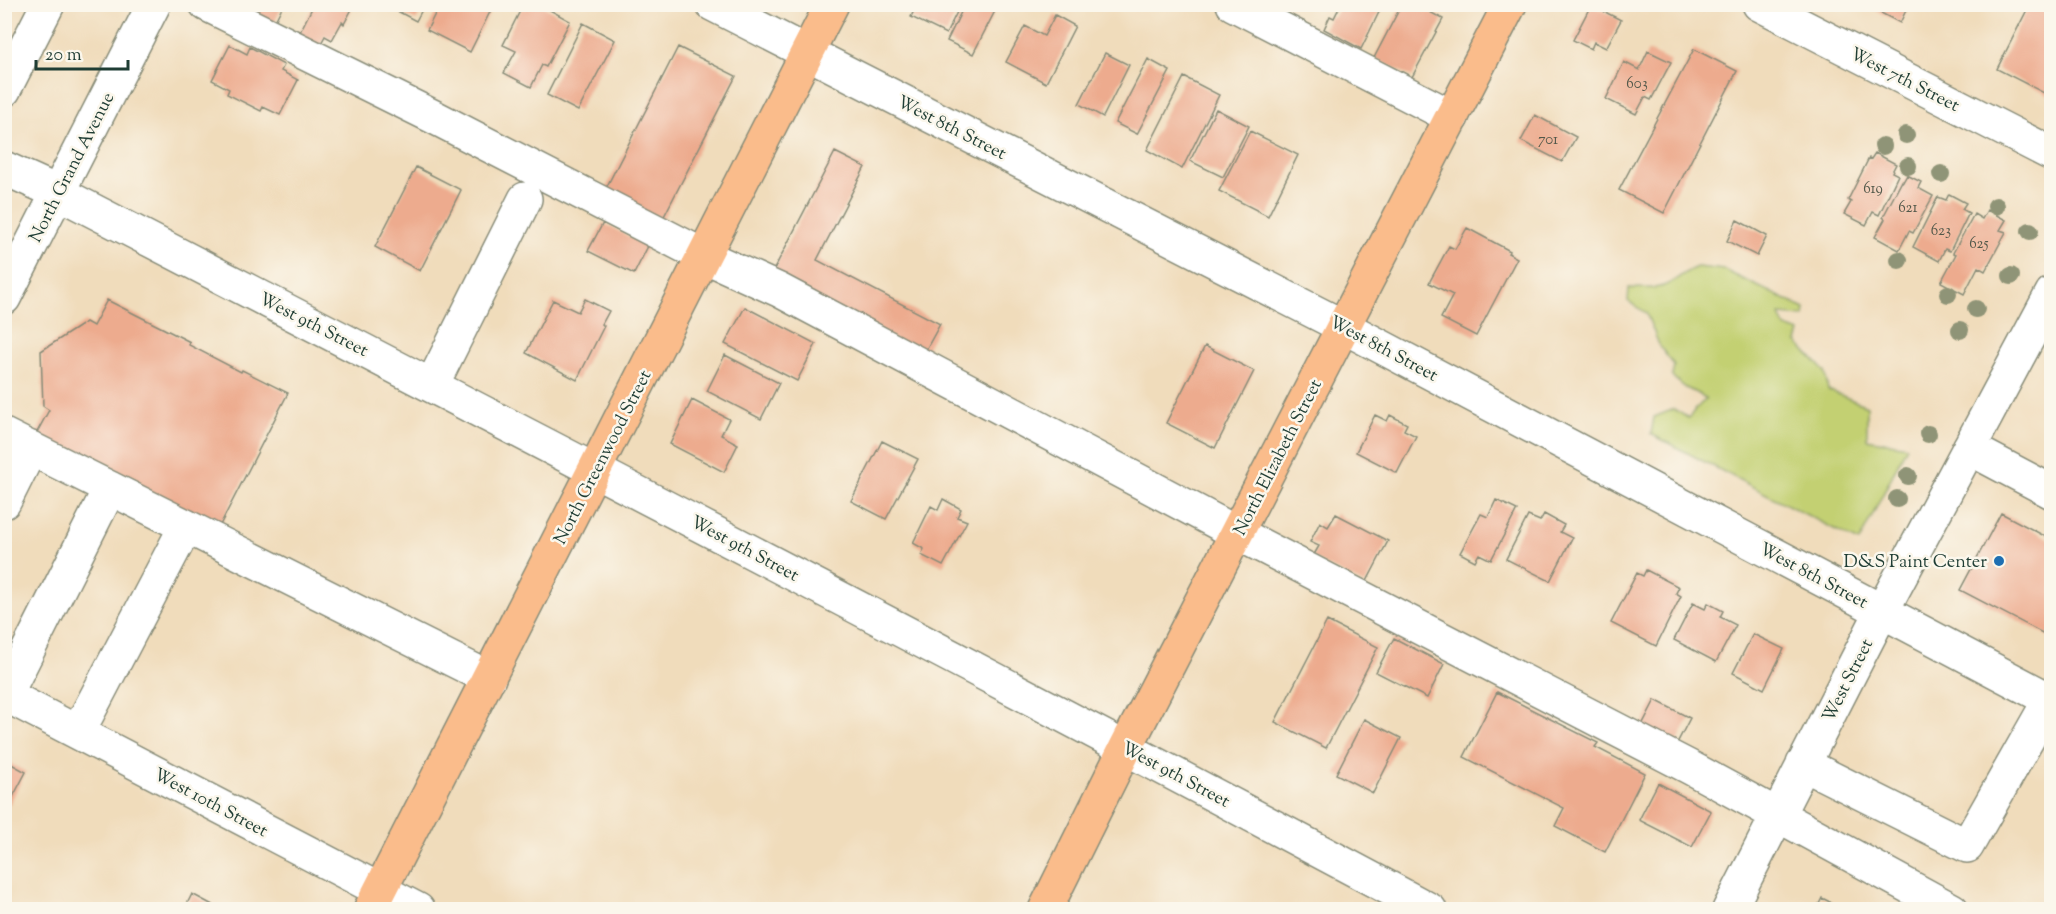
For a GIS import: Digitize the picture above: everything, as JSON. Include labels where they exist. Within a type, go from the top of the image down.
[{"type":"main road","name":"North Greenwood Street","points":[[375,900],[832,4]]},
{"type":"main road","name":"North Elizabeth Street","points":[[1045,909],[1126,747],[1510,4]]},
{"type":"street","points":[[4,90],[48,4]]},
{"type":"street","name":"North Grand Avenue","points":[[4,298],[154,4]]},
{"type":"street","points":[[207,4],[434,117],[704,256],[779,290],[1237,533],[1691,768],[1952,909]]},
{"type":"street","points":[[1233,4],[1452,117]]},
{"type":"street","name":"West 7th Street","points":[[1759,4],[2052,154]]},
{"type":"street","name":"West 8th Street","points":[[727,8],[808,53],[1344,327],[2051,699]]},
{"type":"street","name":"West 9th Street","points":[[4,168],[57,192],[596,469],[1430,909]]},
{"type":"street","points":[[432,385],[525,199]]},
{"type":"street","name":"West Street","points":[[1729,909],[1882,611],[2052,293]]},
{"type":"street","points":[[4,502],[18,441],[489,678]]},
{"type":"street","points":[[1969,448],[2052,492]]},
{"type":"street","points":[[5,694],[110,488]]},
{"type":"street","points":[[78,732],[186,526]]},
{"type":"street","name":"West 10th Street","points":[[5,694],[78,732],[375,900],[418,909]]},
{"type":"street","points":[[1803,765],[1967,846],[2051,699]]},
{"type":"green space","points":[[1697,267],[1724,270],[1805,309],[1804,317],[1780,315],[1785,327],[1800,332],[1797,342],[1825,372],[1828,390],[1867,406],[1867,439],[1907,446],[1859,542],[1651,434],[1654,417],[1674,409],[1688,418],[1706,398],[1686,388],[1672,377],[1674,365],[1660,347],[1646,313],[1628,301],[1629,288],[1664,286]]},
{"type":"building","points":[[314,4],[344,4],[352,9],[332,40],[325,36],[318,49],[297,38]]},
{"type":"building","points":[[384,4],[425,4],[416,21]]},
{"type":"building","points":[[440,4],[494,4],[470,52],[427,30]]},
{"type":"building","points":[[529,4],[539,4],[570,21],[546,67],[542,65],[531,87],[504,73],[516,51],[503,45],[522,7],[526,9]]},
{"type":"building","points":[[917,4],[961,4],[946,34],[911,17]]},
{"type":"building","points":[[965,4],[988,4],[996,9],[973,54],[947,41]]},
{"type":"building","points":[[1341,4],[1383,4],[1361,49],[1324,29],[1330,16],[1334,18]]},
{"type":"building","points":[[1402,4],[1415,4],[1443,19],[1412,77],[1374,58]]},
{"type":"building","points":[[1864,4],[1909,4],[1900,23]]},
{"type":"building","points":[[2030,4],[2052,4],[2052,97],[1997,69]]},
{"type":"building","points":[[237,5],[283,5],[271,29]]},
{"type":"building","points":[[1591,5],[1621,20],[1606,48],[1594,42],[1591,49],[1573,40]]},
{"type":"building","points":[[1055,15],[1075,26],[1046,83],[1006,62],[1025,26],[1044,36]]},
{"type":"building","points":[[583,23],[615,40],[578,111],[547,95]]},
{"type":"building","points":[[230,45],[247,54],[250,47],[284,65],[281,71],[298,80],[280,115],[263,107],[261,111],[227,94],[229,89],[212,80]]},
{"type":"building","points":[[678,47],[736,76],[658,228],[601,198]]},
{"type":"building","points":[[1694,49],[1737,71],[1664,213],[1619,190]]},
{"type":"building","points":[[1648,51],[1671,62],[1651,100],[1645,97],[1636,114],[1606,99],[1624,62],[1639,70]]},
{"type":"building","points":[[1105,53],[1129,65],[1103,117],[1079,104]]},
{"type":"building","points":[[1148,59],[1170,71],[1137,134],[1115,123]]},
{"type":"building","points":[[1184,77],[1219,95],[1182,169],[1147,150]]},
{"type":"building","points":[[1216,109],[1249,126],[1223,177],[1190,161]]},
{"type":"building","points":[[1535,115],[1576,137],[1562,162],[1521,141]]},
{"type":"building","points":[[1250,131],[1298,155],[1268,216],[1219,191]]},
{"type":"building","points":[[835,152],[865,167],[817,260],[940,324],[923,355],[770,277]]},
{"type":"building","points":[[1875,153],[1896,164],[1892,172],[1898,175],[1879,215],[1873,212],[1866,225],[1844,214],[1851,202],[1848,200],[1869,158],[1871,159]]},
{"type":"building","points":[[416,167],[461,190],[420,271],[375,247]]},
{"type":"building","points":[[1907,175],[1921,182],[1918,188],[1933,196],[1913,233],[1909,231],[1899,250],[1875,237],[1885,219],[1883,217]]},
{"type":"building","points":[[1949,194],[1966,203],[1962,209],[1969,213],[1950,251],[1945,249],[1939,261],[1913,247],[1938,197],[1946,200]]},
{"type":"building","points":[[1987,210],[2006,220],[2000,230],[2006,232],[1985,271],[1978,267],[1964,294],[1941,282],[1956,254],[1953,253],[1974,214],[1982,219]]},
{"type":"building","points":[[1737,220],[1767,236],[1757,256],[1727,241]]},
{"type":"building","points":[[603,223],[648,246],[634,274],[588,251]]},
{"type":"building","points":[[1467,228],[1510,251],[1508,253],[1517,258],[1476,336],[1441,318],[1453,295],[1429,283],[1449,246],[1455,249]]},
{"type":"building","points":[[585,299],[609,311],[577,380],[526,353],[553,300],[578,312]]},
{"type":"building","points":[[107,300],[190,342],[189,345],[241,372],[242,370],[288,393],[217,531],[35,436],[49,410],[43,406],[41,351],[86,322],[93,326]]},
{"type":"building","points":[[745,307],[816,344],[797,381],[725,344]]},
{"type":"building","points":[[1205,346],[1254,371],[1215,448],[1166,423]]},
{"type":"building","points":[[725,355],[779,383],[761,419],[707,391]]},
{"type":"building","points":[[692,400],[729,419],[721,435],[738,444],[724,472],[670,444]]},
{"type":"building","points":[[1375,415],[1387,421],[1390,415],[1407,424],[1404,430],[1416,436],[1397,473],[1356,452]]},
{"type":"building","points":[[882,441],[918,459],[886,519],[851,501]]},
{"type":"building","points":[[943,499],[961,509],[957,517],[967,521],[943,566],[921,555],[924,549],[913,543],[931,506],[938,510]]},
{"type":"building","points":[[1496,500],[1517,510],[1491,560],[1479,554],[1475,561],[1460,553],[1481,514],[1488,517]]},
{"type":"building","points":[[2001,513],[2052,540],[2052,638],[1960,590]]},
{"type":"building","points":[[1336,514],[1388,541],[1365,585],[1312,558],[1319,546],[1310,542],[1320,522],[1328,527]]},
{"type":"building","points":[[1544,514],[1564,525],[1560,532],[1572,538],[1550,581],[1506,559],[1528,516],[1540,521]]},
{"type":"building","points":[[1646,570],[1679,587],[1676,593],[1681,596],[1656,646],[1611,623],[1637,573],[1643,576]]},
{"type":"building","points":[[1693,603],[1705,609],[1708,603],[1723,611],[1720,617],[1736,625],[1716,662],[1674,640]]},
{"type":"building","points":[[1327,621],[1378,647],[1326,748],[1275,722]]},
{"type":"building","points":[[1753,634],[1784,649],[1764,689],[1733,673]]},
{"type":"building","points":[[1394,638],[1444,664],[1427,698],[1376,672]]},
{"type":"building","points":[[1497,692],[1598,743],[1595,747],[1645,773],[1605,852],[1555,826],[1564,808],[1464,757]]},
{"type":"building","points":[[1655,700],[1690,718],[1674,749],[1639,731]]},
{"type":"building","points":[[1364,719],[1401,738],[1373,793],[1336,774]]},
{"type":"building","points":[[4,760],[26,772],[4,814]]},
{"type":"building","points":[[1658,783],[1711,811],[1692,847],[1639,820]]},
{"type":"building","points":[[192,894],[222,910],[184,910]]},
{"type":"building","points":[[1822,898],[1846,910],[1816,910]]},
{"type":"place","name":"D&S Paint Center","points":[[1999,561]]}]
